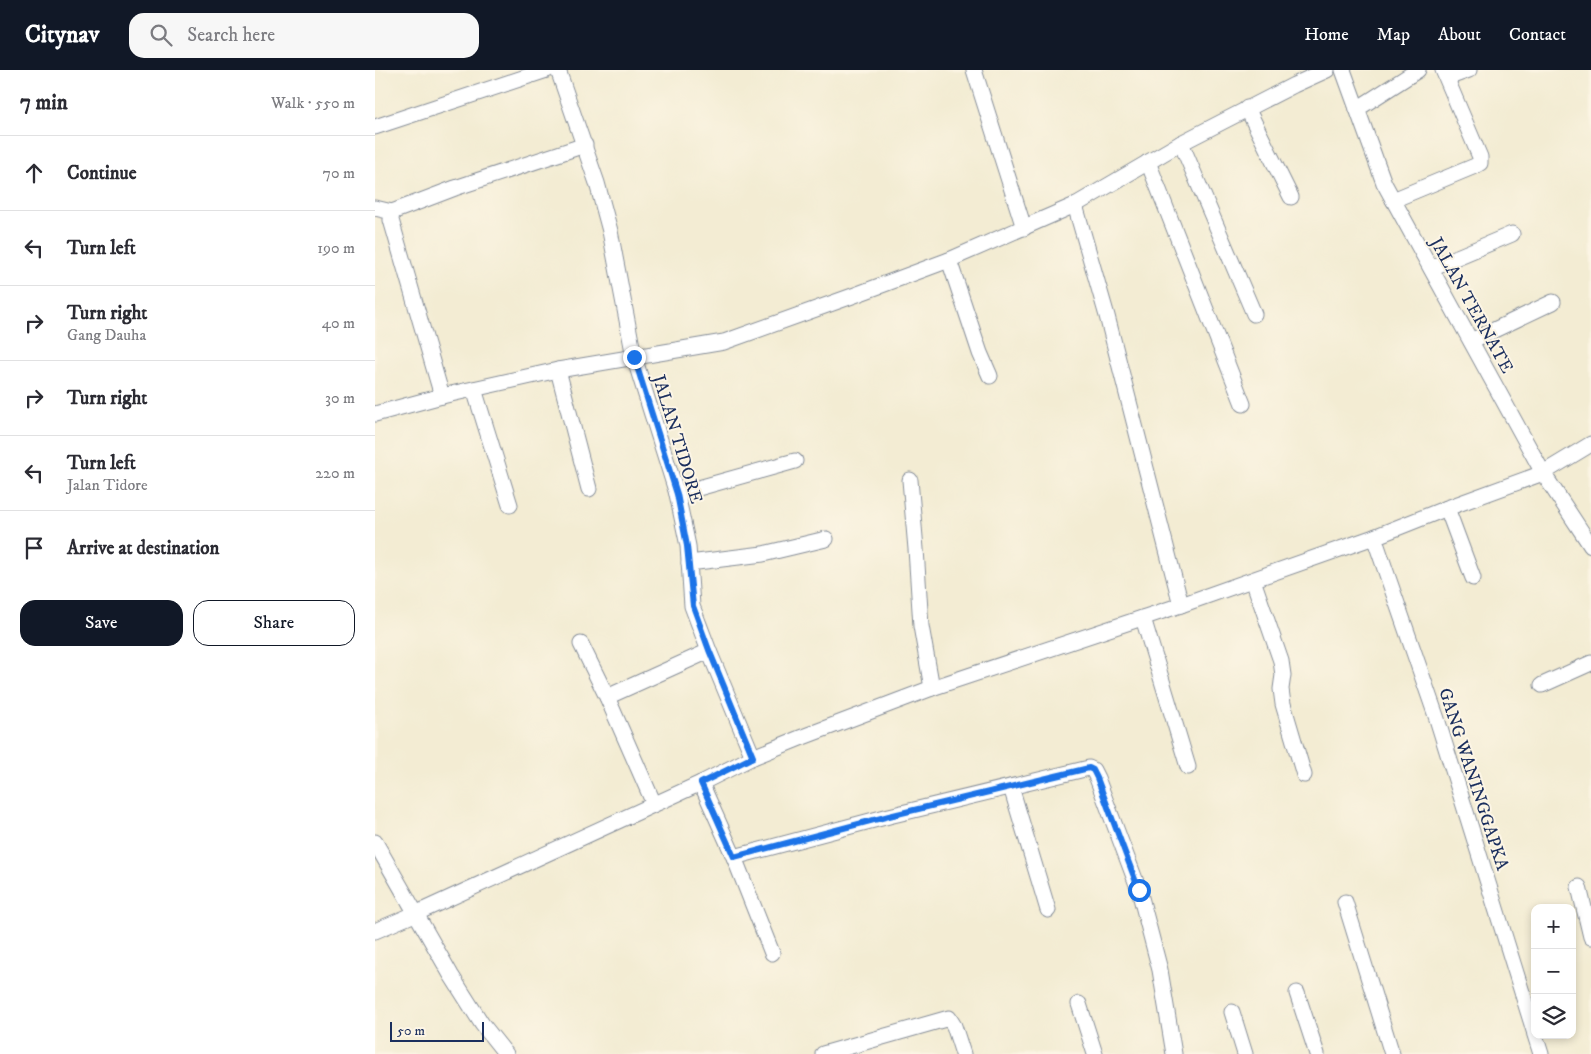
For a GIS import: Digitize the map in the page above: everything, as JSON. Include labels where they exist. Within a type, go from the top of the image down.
[{"type":"street","points":[[375,127],[547,70]]},
{"type":"street","name":"JALAN TIDORE","points":[[558,70],[585,145],[610,231],[634,357],[677,494],[685,529],[693,606],[753,757]]},
{"type":"street","points":[[974,70],[1024,228]]},
{"type":"street","points":[[375,414],[442,396],[558,370],[724,342],[949,260],[1075,205],[1181,143],[1247,108],[1327,70]]},
{"type":"street","name":"JALAN TERNATE","points":[[1343,70],[1384,183],[1543,473],[1591,546]]},
{"type":"street","points":[[1357,109],[1418,70]]},
{"type":"street","points":[[1393,200],[1480,163],[1480,157],[1445,74],[1469,70]]},
{"type":"street","points":[[1247,108],[1291,197]]},
{"type":"street","points":[[1181,143],[1253,314]]},
{"type":"street","points":[[375,208],[392,212],[455,188],[585,145]]},
{"type":"street","points":[[1148,162],[1243,404]]},
{"type":"street","points":[[1075,205],[1107,316],[1181,605]]},
{"type":"street","points":[[392,212],[393,225],[442,396]]},
{"type":"street","points":[[1431,268],[1511,234]]},
{"type":"street","points":[[949,260],[980,353],[990,376]]},
{"type":"street","points":[[1471,341],[1553,302]]},
{"type":"street","points":[[558,370],[589,489]]},
{"type":"street","points":[[474,389],[510,504]]},
{"type":"street","points":[[375,931],[417,914],[701,783],[753,757],[932,688],[1143,618],[1374,537],[1543,473],[1591,444]]},
{"type":"street","points":[[677,494],[795,461]]},
{"type":"street","points":[[909,480],[921,626],[932,688]]},
{"type":"street","points":[[1447,508],[1473,578]]},
{"type":"street","name":"GANG WANINGGAPKA","points":[[1374,537],[1437,718],[1531,1021]]},
{"type":"street","points":[[689,563],[763,554],[826,539]]},
{"type":"street","points":[[1253,580],[1281,661],[1283,704],[1303,775]]},
{"type":"street","points":[[1143,618],[1188,767]]},
{"type":"street","points":[[581,644],[607,697],[654,804]]},
{"type":"street","points":[[607,697],[709,650]]},
{"type":"street","points":[[1541,685],[1591,663]]},
{"type":"street","points":[[734,857],[889,816],[1089,768],[1093,770],[1139,890],[1160,970],[1174,1054]]},
{"type":"street","points":[[701,783],[734,857],[772,953]]},
{"type":"street","points":[[1011,787],[1048,910]]},
{"type":"street","points":[[375,842],[451,975],[482,1024],[506,1054]]},
{"type":"street","points":[[1579,887],[1591,937]]},
{"type":"street","points":[[1345,902],[1392,1054]]},
{"type":"street","points":[[1297,993],[1317,1054]]},
{"type":"street","points":[[1079,1004],[1095,1054]]},
{"type":"street","points":[[1232,1012],[1245,1054]]},
{"type":"street","points":[[823,1054],[949,1018],[954,1026],[963,1054]]},
{"type":"street","name":"GANG WANINGGAPKA","points":[[1536,1039],[1541,1054]]},
{"type":"route","points":[[634,357],[677,494],[685,529],[691,599],[696,617],[753,757],[701,783],[734,857],[889,816],[1089,768],[1093,770],[1097,778],[1139,890]]}]
